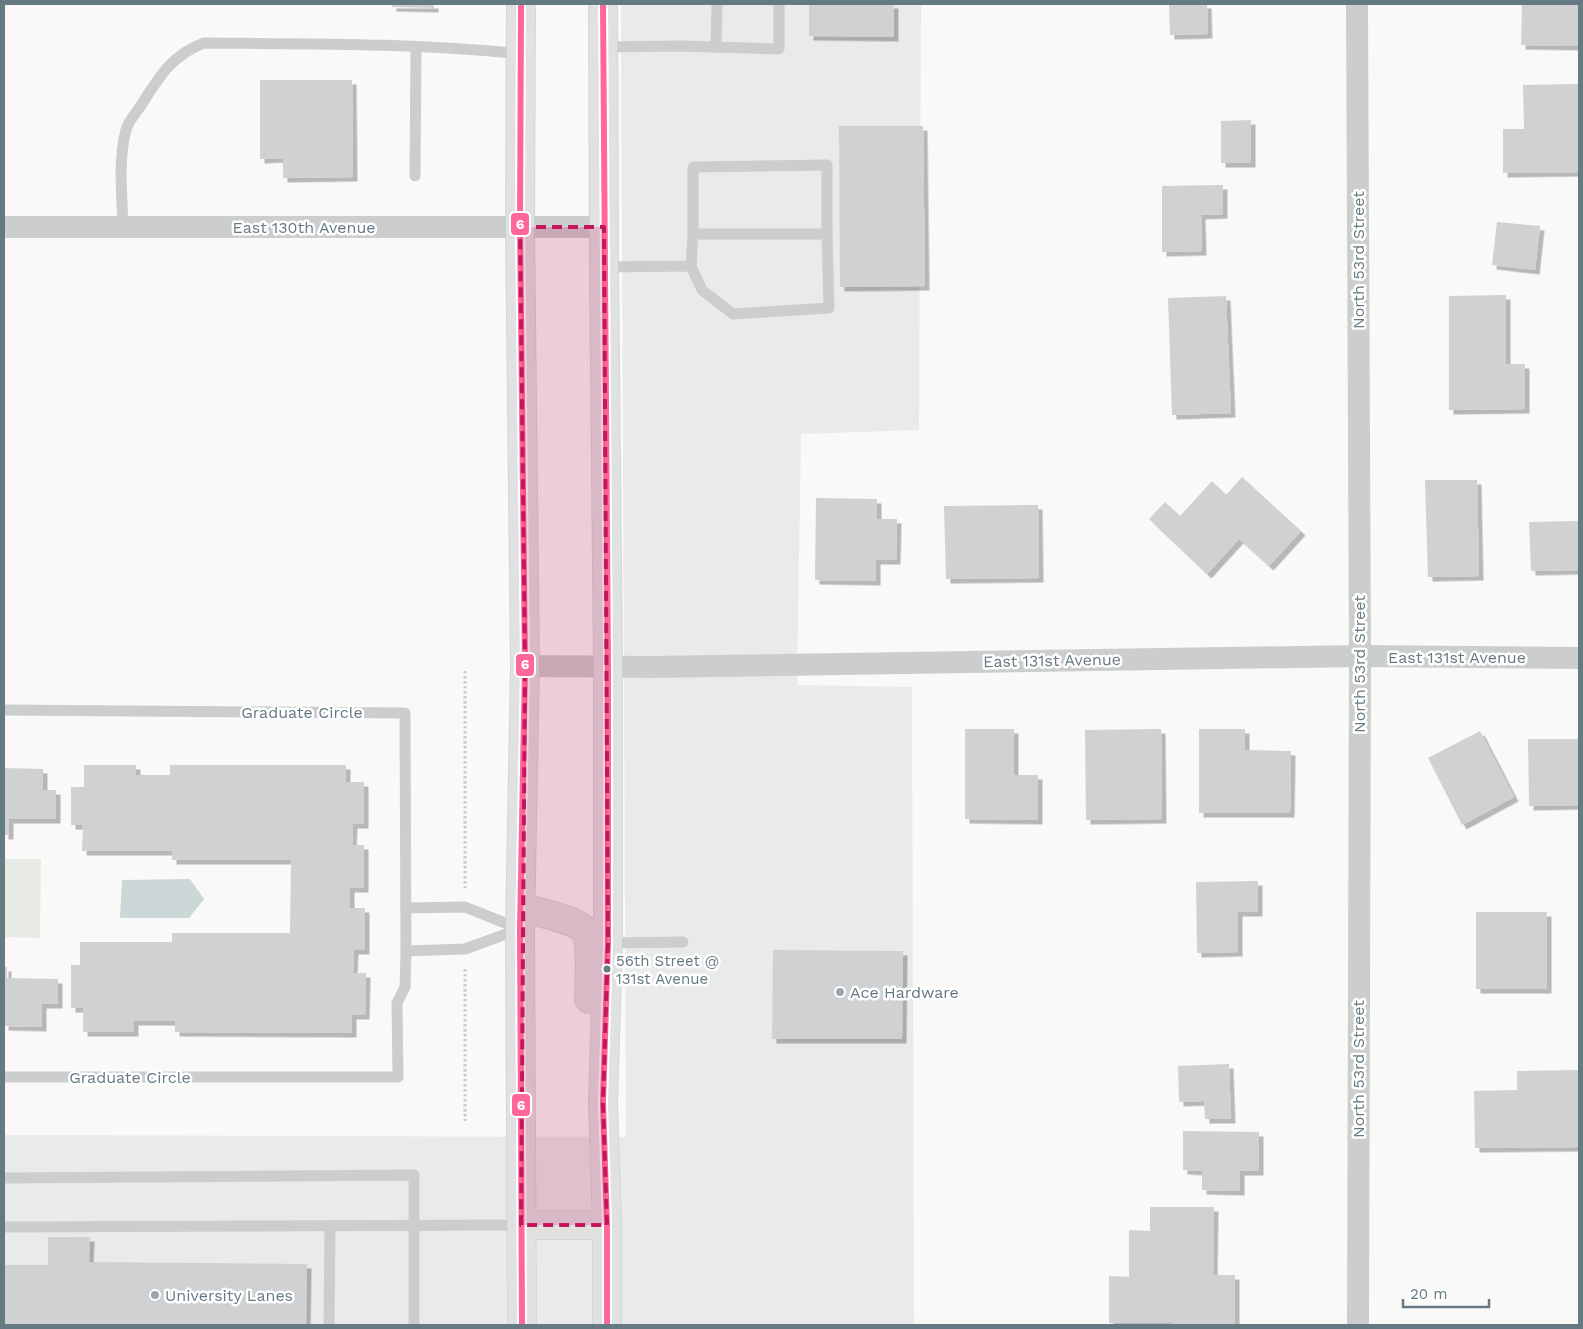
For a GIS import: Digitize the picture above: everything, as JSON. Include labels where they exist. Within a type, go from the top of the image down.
[{"type":"main road","points":[[521,4],[520,227],[525,666],[520,918],[522,1325]]},
{"type":"main road","points":[[603,4],[608,667],[608,943],[603,1103],[607,1225],[607,1325]]},
{"type":"main road","points":[[520,918],[574,923],[582,928],[588,937],[590,1060],[593,1077],[603,1103]]},
{"type":"main road","points":[[521,1225],[607,1225]]},
{"type":"street","name":"North 53rd Street","points":[[1358,4],[1360,656],[1358,1325]]},
{"type":"street","name":"East 130th Avenue","points":[[4,227],[604,227]]},
{"type":"street","name":"East 131st Avenue","points":[[525,666],[608,667],[1360,656],[1579,658]]},
{"type":"lane","points":[[716,47],[717,4]]},
{"type":"lane","points":[[603,47],[779,49],[779,4]]},
{"type":"lane","points":[[123,226],[122,176],[124,141],[127,127],[162,72],[188,49],[204,43],[353,44],[521,54]]},
{"type":"lane","points":[[415,176],[416,47]]},
{"type":"lane","points":[[827,165],[826,234],[830,308],[733,314],[702,290],[691,266],[693,167],[827,165]]},
{"type":"lane","points":[[693,234],[826,234]]},
{"type":"lane","points":[[604,267],[691,266]]},
{"type":"lane","name":"Graduate Circle","points":[[4,710],[405,713],[406,908],[405,987],[397,1004],[398,1077],[4,1077]]},
{"type":"lane","points":[[406,908],[465,907],[520,918]]},
{"type":"lane","points":[[406,951],[465,949],[520,918]]},
{"type":"lane","points":[[608,943],[683,942]]},
{"type":"lane","points":[[4,1178],[414,1175],[414,1325]]},
{"type":"lane","points":[[4,1227],[521,1225]]},
{"type":"lane","points":[[329,1325],[330,1226]]},
{"type":"highlighted area","points":[[520,227],[604,227],[608,943],[603,1103],[607,1225],[521,1225],[525,666]]},
{"type":"shaded area","points":[[621,4],[921,4],[919,430],[801,434],[797,685],[912,687],[914,1325],[4,1325],[4,1135],[626,1137]]},
{"type":"shaded area","points":[[4,859],[41,859],[40,938],[4,937]]},
{"type":"shaded area","points":[[190,879],[204,899],[189,918],[120,918],[122,880]]},
{"type":"building","points":[[392,4],[434,4],[434,8],[392,7]]},
{"type":"building","points":[[809,4],[894,4],[894,37],[809,36]]},
{"type":"building","points":[[1169,4],[1207,4],[1208,34],[1170,35]]},
{"type":"building","points":[[1522,4],[1579,4],[1579,46],[1521,45]]},
{"type":"building","points":[[260,80],[352,80],[353,177],[283,178],[283,158],[260,159]]},
{"type":"building","points":[[1579,84],[1579,172],[1503,173],[1503,129],[1524,129],[1523,85]]},
{"type":"building","points":[[1251,120],[1251,163],[1221,163],[1221,121]]},
{"type":"building","points":[[839,126],[923,126],[925,286],[840,287]]},
{"type":"building","points":[[1223,185],[1223,214],[1201,215],[1202,251],[1162,252],[1162,186]]},
{"type":"building","points":[[1497,222],[1540,226],[1535,270],[1492,265]]},
{"type":"building","points":[[1506,295],[1506,364],[1525,364],[1525,409],[1449,410],[1449,296]]},
{"type":"building","points":[[1226,296],[1231,413],[1172,415],[1168,298]]},
{"type":"building","points":[[1242,477],[1301,531],[1269,566],[1239,539],[1207,574],[1149,519],[1165,502],[1180,516],[1212,481],[1226,495]]},
{"type":"building","points":[[1425,480],[1477,480],[1479,576],[1428,577]]},
{"type":"building","points":[[816,498],[877,499],[877,519],[897,519],[896,560],[876,560],[876,581],[815,580]]},
{"type":"building","points":[[1038,505],[1039,578],[946,579],[944,506]]},
{"type":"building","points":[[1579,521],[1579,570],[1531,571],[1529,522]]},
{"type":"building","points":[[965,729],[1014,729],[1014,775],[1038,775],[1038,820],[965,819]]},
{"type":"building","points":[[1161,729],[1162,819],[1086,820],[1085,730]]},
{"type":"building","points":[[1199,729],[1245,729],[1245,750],[1291,751],[1290,813],[1199,813]]},
{"type":"building","points":[[1480,731],[1514,797],[1462,825],[1428,758]]},
{"type":"building","points":[[1528,739],[1579,739],[1579,805],[1529,806]]},
{"type":"building","points":[[84,765],[136,765],[136,775],[170,775],[170,765],[346,765],[346,782],[364,782],[364,824],[353,824],[352,845],[364,845],[364,888],[350,888],[350,908],[365,908],[365,950],[354,950],[353,973],[366,973],[365,1015],[352,1015],[352,1033],[175,1032],[175,1021],[134,1021],[134,1032],[83,1032],[83,1008],[71,1008],[71,965],[80,965],[80,942],[172,942],[172,933],[290,933],[291,860],[172,860],[172,851],[82,851],[83,825],[71,825],[71,787],[84,787]]},
{"type":"building","points":[[4,768],[43,769],[43,790],[56,790],[56,819],[9,819],[9,835],[4,835]]},
{"type":"building","points":[[1258,881],[1258,912],[1238,912],[1238,952],[1197,953],[1196,882]]},
{"type":"building","points":[[1476,912],[1547,912],[1547,989],[1476,989]]},
{"type":"building","points":[[773,950],[903,951],[902,1039],[772,1039]]},
{"type":"building","points":[[4,967],[7,967],[7,978],[58,979],[58,1004],[42,1004],[42,1027],[4,1026]]},
{"type":"building","points":[[1229,1064],[1231,1119],[1205,1119],[1204,1101],[1179,1102],[1178,1066]]},
{"type":"building","points":[[1579,1070],[1579,1147],[1475,1148],[1474,1091],[1517,1090],[1517,1071]]},
{"type":"building","points":[[1183,1131],[1259,1132],[1259,1171],[1240,1171],[1240,1191],[1202,1190],[1202,1171],[1183,1170]]},
{"type":"building","points":[[1150,1207],[1214,1207],[1213,1275],[1235,1275],[1235,1325],[1172,1325],[1172,1322],[1109,1323],[1109,1276],[1129,1277],[1129,1230],[1150,1231]]},
{"type":"building","name":"University Lanes","points":[[48,1237],[90,1237],[89,1262],[307,1264],[306,1325],[4,1325],[4,1265],[48,1265]]},
{"type":"transit line","name":"6","points":[[521,4],[520,227],[525,666],[520,929],[522,1325]]},
{"type":"transit line","name":"6","points":[[603,4],[608,667],[608,943],[603,1103],[607,1225],[607,1325]]},
{"type":"place","name":"56th Street @ 131st Avenue","points":[[607,969]]},
{"type":"place","name":"Ace Hardware","points":[[840,992]]},
{"type":"place","name":"University Lanes","points":[[155,1295]]}]
